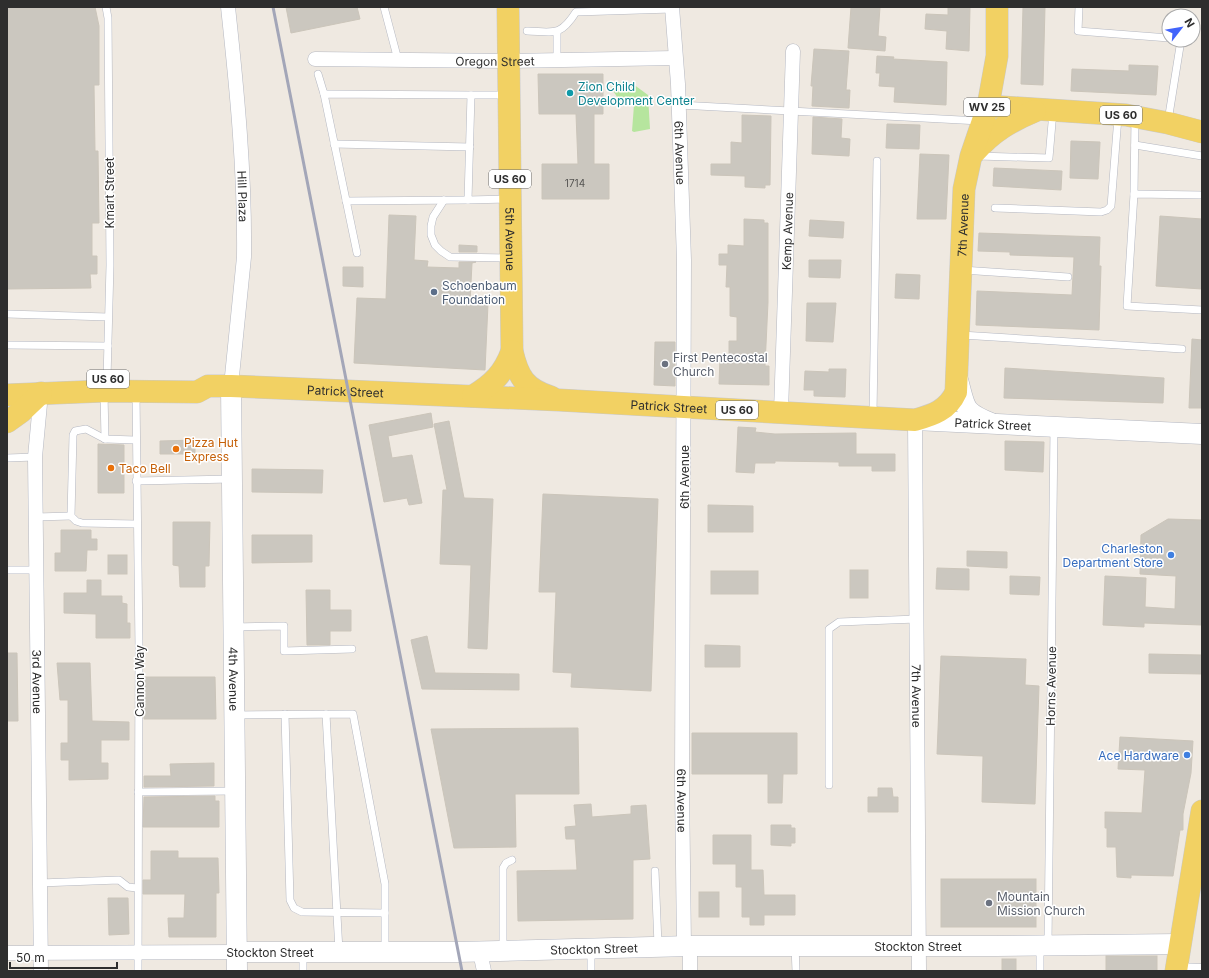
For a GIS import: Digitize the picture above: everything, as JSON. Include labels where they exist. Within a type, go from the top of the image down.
[{"type":"main road","name":"5th Avenue","points":[[508,7],[512,351]]},
{"type":"main road","name":"7th Avenue","points":[[958,380],[964,189],[971,156],[985,114],[997,56],[997,7]]},
{"type":"main road","points":[[985,114],[1045,111]]},
{"type":"main road","name":"US 60","points":[[971,156],[995,132],[1008,123],[1045,111],[1127,116],[1168,123],[1202,132]]},
{"type":"main road","points":[[512,351],[515,366],[522,380],[536,391],[559,400]]},
{"type":"main road","name":"US 60","points":[[473,396],[493,383],[502,373],[512,351]]},
{"type":"main road","name":"Patrick Street","points":[[7,395],[41,393],[106,385],[196,379],[208,386]]},
{"type":"main road","name":"US 60","points":[[915,420],[934,415],[952,401],[956,392],[958,380]]},
{"type":"main road","name":"Patrick Street","points":[[7,381],[106,385],[136,392],[197,392],[208,386],[231,386],[559,400],[915,420]]},
{"type":"main road","points":[[7,422],[21,412],[41,393]]},
{"type":"main road","points":[[1176,970],[1202,811]]},
{"type":"street","name":"Hill Plaza","points":[[228,7],[243,161],[244,236],[244,257],[231,386]]},
{"type":"street","name":"6th Avenue","points":[[672,8],[679,105],[684,242],[682,775],[687,946],[690,971]]},
{"type":"street","name":"Kemp Avenue","points":[[781,412],[792,51]]},
{"type":"street","name":"Oregon Street","points":[[315,59],[557,61],[675,58]]},
{"type":"street","name":"7th Avenue","points":[[958,380],[966,406],[972,415],[999,426]]},
{"type":"street","name":"4th Avenue","points":[[231,386],[237,961]]},
{"type":"street","name":"3rd Avenue","points":[[41,393],[35,457],[41,971]]},
{"type":"street","name":"7th Avenue","points":[[915,420],[919,971]]},
{"type":"street","name":"Patrick Street","points":[[915,420],[999,426],[1202,434]]},
{"type":"street","name":"Stockton Street","points":[[7,953],[138,952],[237,961],[303,961],[339,952],[385,952],[482,961],[503,951],[591,950],[687,946],[1044,946],[1180,944]]},
{"type":"street","points":[[1176,970],[1201,971]]},
{"type":"lane","name":"Kmart Street","points":[[105,439],[108,346],[108,32],[106,7]]},
{"type":"lane","points":[[384,7],[398,60]]},
{"type":"lane","points":[[1079,7],[1078,31],[1161,37]]},
{"type":"lane","points":[[527,31],[558,32],[565,28],[576,12],[672,8]]},
{"type":"lane","points":[[557,61],[558,32]]},
{"type":"lane","points":[[1168,123],[1180,48]]},
{"type":"lane","points":[[318,74],[324,94],[357,253]]},
{"type":"lane","points":[[324,94],[509,95]]},
{"type":"lane","points":[[468,200],[471,95]]},
{"type":"lane","points":[[679,105],[791,112],[985,114]]},
{"type":"lane","points":[[971,156],[1049,158],[1045,111]]},
{"type":"lane","points":[[1127,116],[1135,145],[1134,194],[1127,306],[1202,310]]},
{"type":"lane","points":[[995,208],[1101,212],[1107,210],[1111,206],[1127,116]]},
{"type":"lane","points":[[334,144],[470,147]]},
{"type":"lane","points":[[1135,145],[1202,156]]},
{"type":"lane","points":[[873,418],[878,161]]},
{"type":"lane","points":[[1134,194],[1202,195]]},
{"type":"lane","points":[[346,201],[510,199]]},
{"type":"lane","points":[[444,200],[433,217],[431,226],[435,245],[441,251],[450,257],[511,258]]},
{"type":"lane","points":[[962,270],[1068,277]]},
{"type":"lane","points":[[7,314],[108,317]]},
{"type":"lane","points":[[960,335],[1182,349]]},
{"type":"lane","points":[[7,345],[108,346]]},
{"type":"lane","name":"Cannon Way","points":[[136,392],[139,648],[138,971]]},
{"type":"lane","name":"Horns Avenue","points":[[1040,971],[1044,946],[1054,427]]},
{"type":"lane","points":[[136,440],[105,439],[86,429],[75,431],[73,435],[71,516],[76,521],[82,523],[137,524]]},
{"type":"lane","points":[[7,458],[35,457]]},
{"type":"lane","points":[[136,481],[232,479]]},
{"type":"lane","points":[[36,518],[71,516]]},
{"type":"lane","points":[[7,570],[37,570]]},
{"type":"lane","points":[[829,785],[829,629],[839,622],[917,619]]},
{"type":"lane","points":[[234,627],[284,626],[284,651],[352,649]]},
{"type":"lane","points":[[285,714],[290,900],[294,908],[302,912],[385,913]]},
{"type":"lane","points":[[326,714],[339,952]]},
{"type":"lane","points":[[235,715],[354,714],[385,884],[385,952]]},
{"type":"lane","points":[[138,792],[235,791]]},
{"type":"lane","points":[[503,951],[504,868],[506,863],[512,860]]},
{"type":"lane","points":[[655,871],[658,947]]},
{"type":"lane","points":[[40,884],[119,880],[128,887],[138,888]]},
{"type":"lane","points":[[795,946],[796,971]]},
{"type":"lane","points":[[591,950],[591,971]]},
{"type":"green space","points":[[615,82],[633,84],[648,95],[650,129],[634,132],[632,131],[634,105],[631,102],[620,101],[611,88]]},
{"type":"building","points":[[7,7],[95,7],[99,26],[99,85],[94,85],[95,151],[98,151],[99,223],[92,223],[92,256],[97,256],[97,274],[90,274],[91,288],[7,289]]},
{"type":"building","points":[[286,7],[357,7],[360,19],[291,33]]},
{"type":"building","points":[[851,7],[880,7],[878,36],[886,37],[885,51],[848,48]]},
{"type":"building","points":[[948,7],[970,7],[969,51],[946,49],[947,31],[925,29],[926,14],[948,15]]},
{"type":"building","points":[[1023,7],[1045,7],[1043,85],[1021,84]]},
{"type":"building","points":[[814,49],[849,51],[846,90],[850,90],[849,108],[812,106],[813,86],[811,86]]},
{"type":"building","points":[[877,56],[894,57],[893,59],[947,62],[946,105],[894,102],[895,87],[879,86],[880,73],[876,73]]},
{"type":"building","points":[[1129,65],[1158,66],[1156,95],[1071,91],[1072,69],[1129,71]]},
{"type":"building","points":[[538,74],[603,74],[603,114],[594,114],[594,164],[609,164],[609,199],[542,199],[542,164],[578,164],[576,114],[539,114]]},
{"type":"building","points":[[742,115],[771,116],[770,185],[765,185],[765,188],[745,187],[745,176],[711,175],[711,164],[731,164],[731,142],[742,143]]},
{"type":"building","points":[[813,117],[842,119],[841,138],[850,139],[849,156],[812,154]]},
{"type":"building","points":[[887,124],[920,125],[919,149],[886,148]]},
{"type":"building","points":[[1071,141],[1100,142],[1098,179],[1070,178]]},
{"type":"building","points":[[920,154],[949,155],[946,219],[917,219]]},
{"type":"building","points":[[994,168],[1062,171],[1061,190],[993,186]]},
{"type":"building","name":"Schoenbaum Foundation","points":[[389,215],[416,216],[414,260],[428,261],[427,267],[459,268],[459,262],[476,262],[472,263],[470,303],[488,304],[485,370],[354,363],[357,298],[386,299]]},
{"type":"building","points":[[1160,216],[1202,219],[1202,289],[1156,286]]},
{"type":"building","points":[[744,219],[764,220],[764,223],[768,223],[768,302],[765,366],[769,366],[769,385],[719,384],[720,359],[729,359],[729,341],[737,341],[737,317],[730,316],[730,287],[726,287],[727,265],[719,265],[719,254],[728,254],[728,245],[744,246]]},
{"type":"building","points":[[810,220],[844,222],[843,238],[809,236]]},
{"type":"building","points":[[979,233],[1100,237],[1099,266],[1101,266],[1099,330],[976,325],[977,291],[1072,295],[1074,257],[1010,255],[1010,252],[978,251]]},
{"type":"building","points":[[459,245],[477,246],[477,252],[459,252]]},
{"type":"building","points":[[809,260],[841,260],[840,278],[809,277]]},
{"type":"building","points":[[343,267],[363,267],[363,287],[343,286]]},
{"type":"building","points":[[896,274],[920,275],[919,299],[895,298]]},
{"type":"building","points":[[807,303],[836,303],[833,342],[806,341]]},
{"type":"building","points":[[1192,339],[1202,340],[1202,408],[1189,408]]},
{"type":"building","name":"First Pentecostal Church","points":[[655,342],[675,342],[675,386],[654,385]]},
{"type":"building","points":[[1005,368],[1164,378],[1163,403],[1004,398]]},
{"type":"building","points":[[829,369],[846,369],[845,397],[814,396],[814,390],[804,390],[805,371],[829,372]]},
{"type":"building","points":[[431,413],[433,427],[388,436],[392,458],[412,455],[422,503],[409,505],[407,498],[384,502],[369,425]]},
{"type":"building","points":[[449,421],[464,498],[493,499],[487,649],[468,648],[471,565],[440,564],[443,490],[447,490],[434,424]]},
{"type":"building","points":[[738,427],[756,428],[755,432],[775,434],[856,433],[856,454],[895,454],[895,471],[872,471],[872,466],[839,466],[839,462],[775,461],[775,463],[755,463],[754,473],[736,472]]},
{"type":"building","points":[[195,440],[195,454],[160,454],[160,441]]},
{"type":"building","points":[[1005,441],[1044,442],[1043,472],[1005,470]]},
{"type":"building","name":"Taco Bell","points":[[98,444],[124,445],[124,493],[98,493]]},
{"type":"building","points":[[252,469],[323,470],[322,493],[252,492]]},
{"type":"building","points":[[543,494],[658,499],[651,691],[571,687],[572,673],[553,672],[556,592],[539,592]]},
{"type":"building","points":[[708,505],[753,506],[753,532],[708,532]]},
{"type":"building","points":[[1168,519],[1202,520],[1202,625],[1144,623],[1144,627],[1103,625],[1105,576],[1146,578],[1145,607],[1175,609],[1176,576],[1140,574],[1141,535]]},
{"type":"building","points":[[173,522],[210,522],[209,566],[205,566],[205,587],[180,587],[179,566],[173,565]]},
{"type":"building","points":[[61,530],[91,530],[91,539],[97,539],[97,550],[87,550],[86,571],[55,571],[55,553],[61,553]]},
{"type":"building","points":[[252,535],[312,535],[312,562],[252,563]]},
{"type":"building","points":[[967,551],[1007,552],[1007,568],[967,566]]},
{"type":"building","points":[[108,555],[127,555],[127,574],[108,574]]},
{"type":"building","points":[[937,568],[969,569],[969,590],[936,589]]},
{"type":"building","points":[[850,570],[868,570],[868,598],[850,598]]},
{"type":"building","points":[[711,571],[758,571],[758,594],[711,594]]},
{"type":"building","points":[[1010,576],[1040,577],[1039,595],[1010,594]]},
{"type":"building","points":[[87,580],[101,580],[101,596],[122,596],[122,603],[127,604],[127,623],[130,623],[130,638],[96,638],[96,614],[64,613],[64,593],[87,593]]},
{"type":"building","points":[[306,590],[330,590],[330,610],[351,610],[351,631],[330,631],[330,645],[307,645]]},
{"type":"building","points":[[427,636],[435,673],[519,674],[519,690],[422,689],[411,640]]},
{"type":"building","points":[[705,645],[740,646],[740,667],[705,667]]},
{"type":"building","points":[[7,653],[17,653],[18,721],[7,721]]},
{"type":"building","points":[[1149,654],[1202,655],[1202,674],[1149,673]]},
{"type":"building","points":[[941,656],[1026,659],[1025,685],[1039,686],[1035,804],[982,802],[983,756],[937,754]]},
{"type":"building","points":[[57,663],[90,663],[92,721],[129,722],[129,740],[101,740],[101,763],[108,763],[108,779],[69,780],[69,760],[61,760],[61,743],[68,743],[68,700],[60,700]]},
{"type":"building","points":[[144,677],[215,677],[216,719],[144,719]]},
{"type":"building","points":[[578,728],[579,794],[515,794],[516,847],[454,848],[431,729]]},
{"type":"building","points":[[692,733],[797,733],[797,774],[783,774],[782,803],[768,803],[768,774],[692,774]]},
{"type":"building","points":[[1120,737],[1193,741],[1191,773],[1183,814],[1183,830],[1180,830],[1173,876],[1131,875],[1131,878],[1117,877],[1116,847],[1107,847],[1105,812],[1142,813],[1145,770],[1118,769]]},
{"type":"building","points":[[214,763],[214,786],[144,787],[144,776],[171,776],[170,764]]},
{"type":"building","points":[[878,788],[892,788],[893,797],[898,797],[898,812],[868,812],[868,797],[878,797]]},
{"type":"building","points":[[215,796],[215,801],[219,801],[219,827],[143,827],[144,797]]},
{"type":"building","points":[[591,804],[592,817],[631,814],[631,806],[646,805],[650,859],[633,860],[633,919],[518,921],[517,871],[577,870],[575,839],[566,839],[565,827],[576,826],[574,805]]},
{"type":"building","points":[[771,825],[791,825],[791,828],[795,828],[795,843],[791,843],[791,846],[771,845]]},
{"type":"building","points":[[713,835],[751,835],[751,870],[763,870],[764,895],[795,895],[795,915],[764,915],[764,925],[750,925],[750,917],[742,917],[742,887],[736,887],[736,864],[713,864]]},
{"type":"building","points":[[151,851],[178,851],[178,858],[218,858],[219,893],[216,893],[216,937],[169,937],[168,918],[184,918],[185,894],[143,894],[143,880],[151,880]]},
{"type":"building","name":"Mountain Mission Church","points":[[941,879],[1036,879],[1036,927],[941,927]]},
{"type":"building","points":[[699,892],[719,892],[719,917],[699,917]]},
{"type":"building","points":[[108,898],[128,898],[129,934],[109,935]]},
{"type":"building","points":[[1106,956],[1157,956],[1157,971],[1106,971]]},
{"type":"building","points":[[1002,959],[1016,959],[1016,971],[1002,971]]},
{"type":"railway","points":[[273,7],[462,971]]},
{"type":"place","name":"Zion Child Development Center","points":[[570,93]]},
{"type":"place","name":"Schoenbaum Foundation","points":[[434,292]]},
{"type":"place","name":"First Pentecostal Church","points":[[665,364]]},
{"type":"place","name":"Pizza Hut Express","points":[[176,449]]},
{"type":"place","name":"Taco Bell","points":[[111,468]]},
{"type":"place","name":"Charleston Department Store","points":[[1171,555]]},
{"type":"place","name":"Ace Hardware","points":[[1187,755]]},
{"type":"place","name":"Mountain Mission Church","points":[[989,903]]}]
